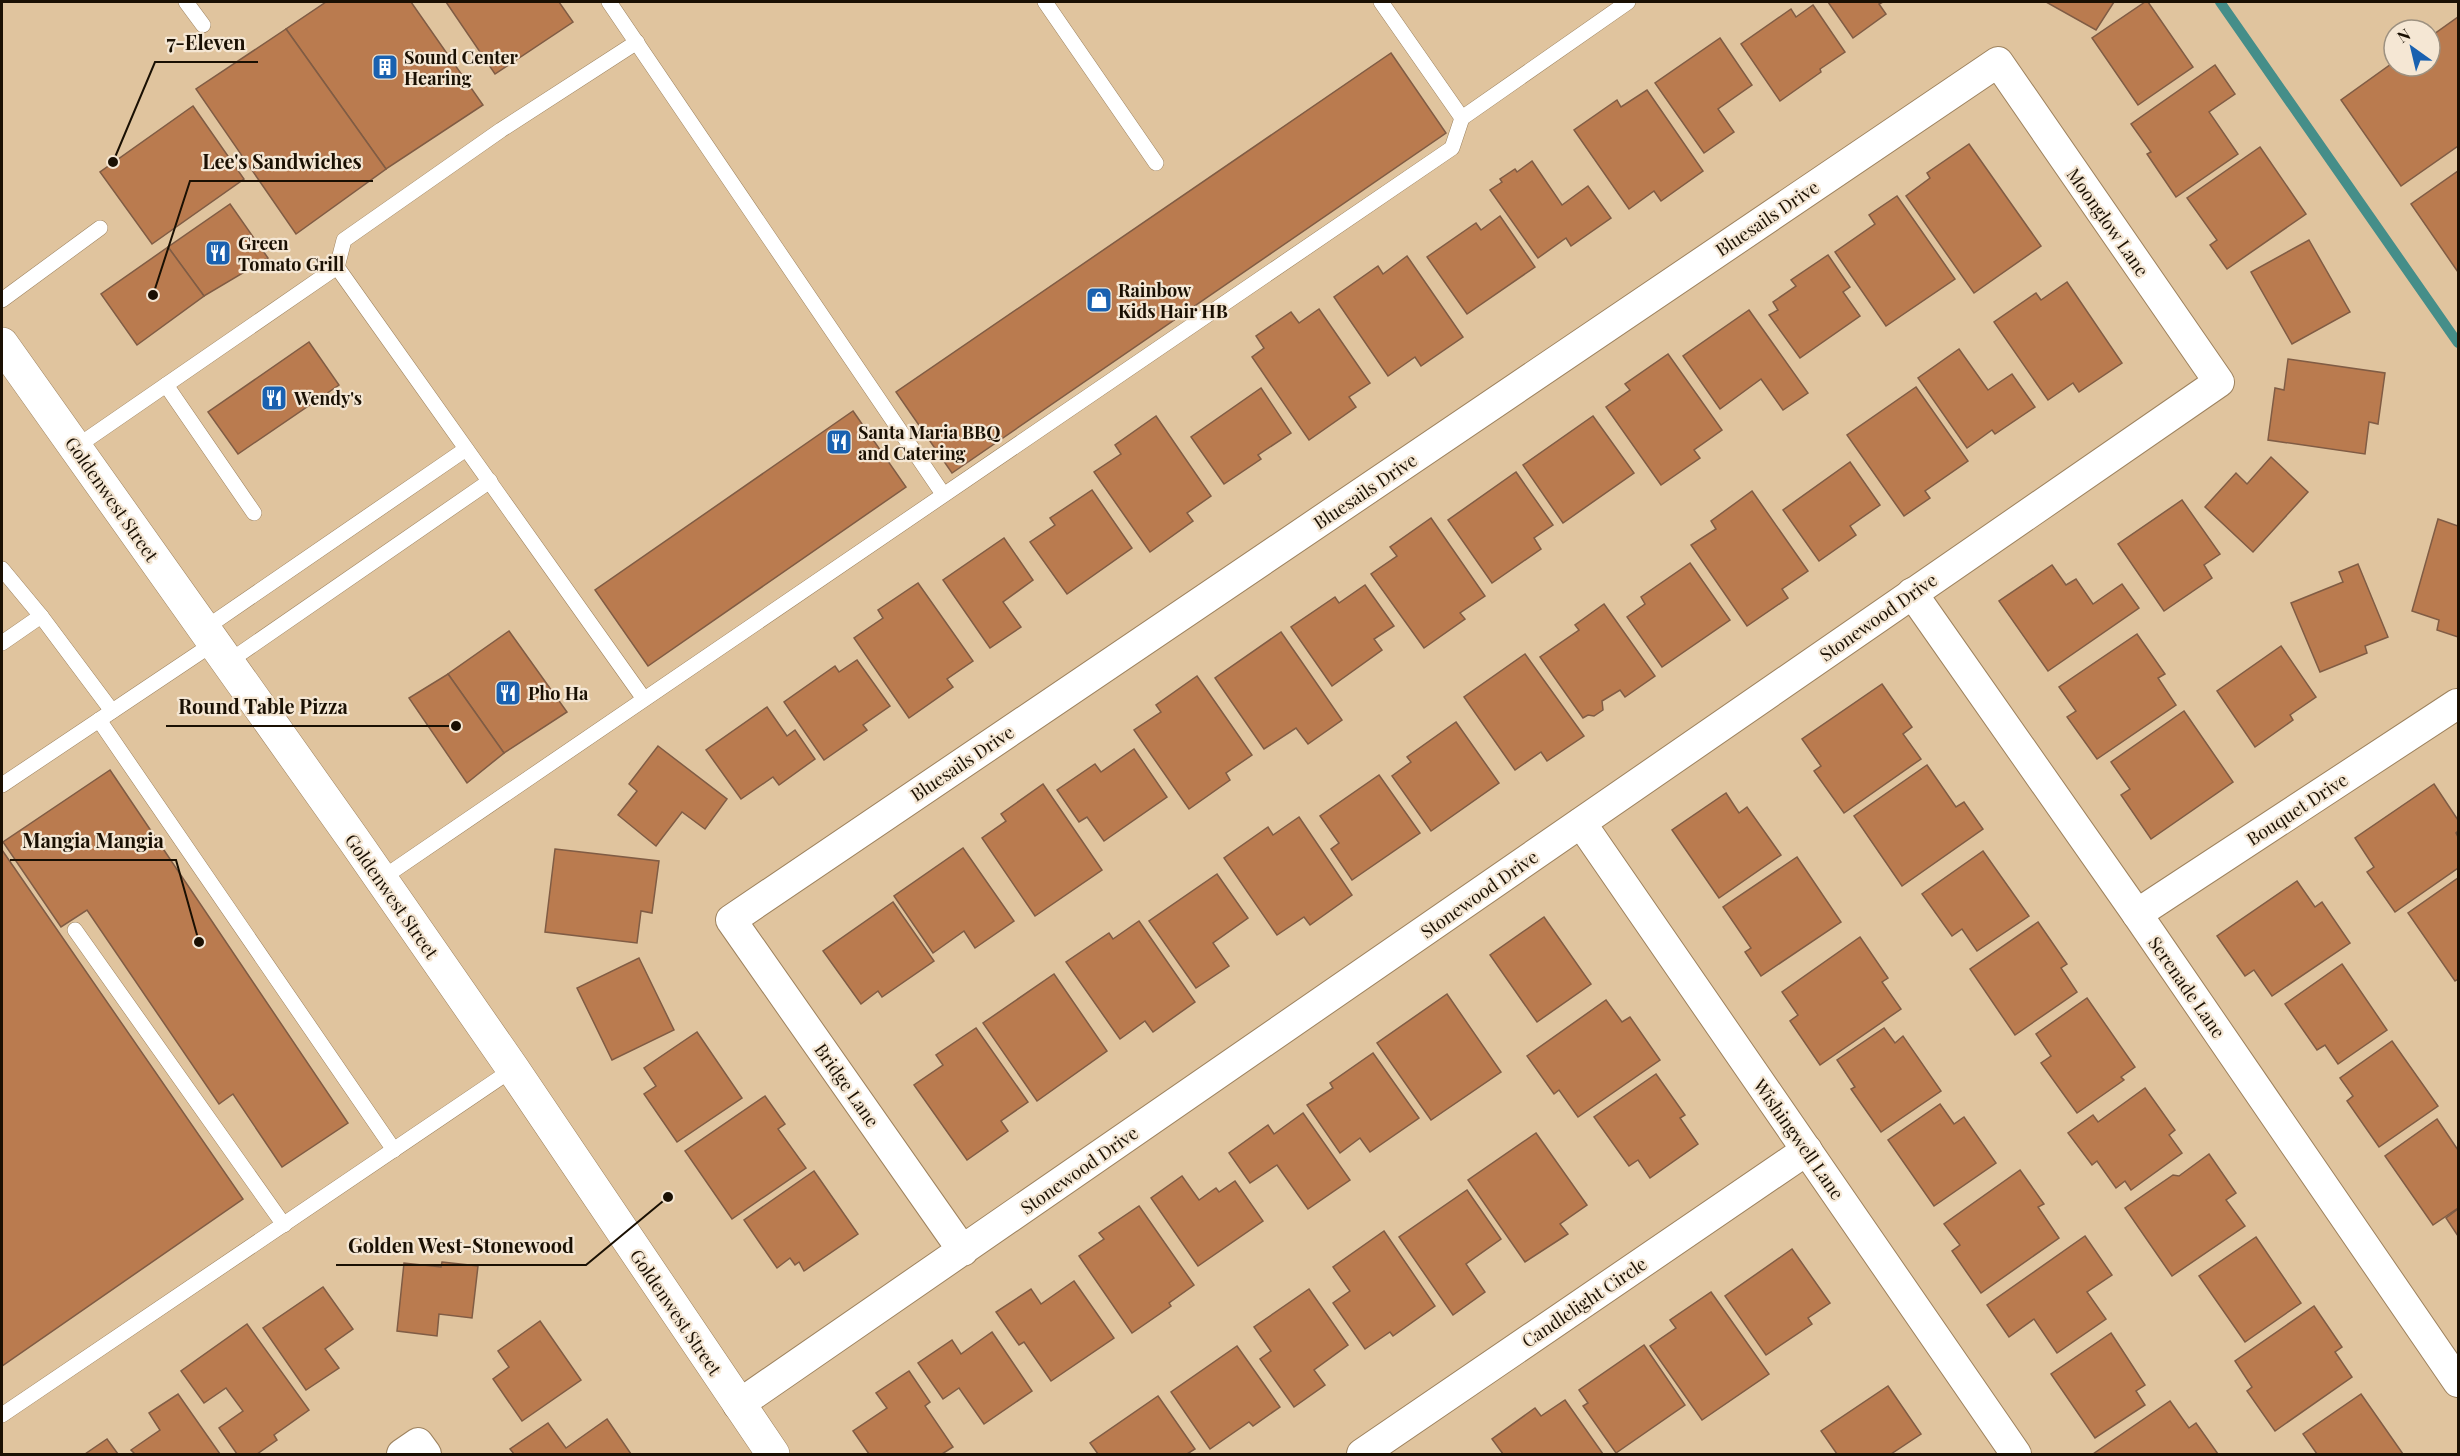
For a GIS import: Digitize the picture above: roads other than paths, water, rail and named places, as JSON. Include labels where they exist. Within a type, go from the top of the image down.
[{"type":"main road","name":"Goldenwest Street","points":[[2,344],[381,879],[513,1069],[738,1405],[774,1455]]},
{"type":"street","name":"Moonglow Lane","points":[[1998,62],[2219,382]]},
{"type":"street","name":"Bluesails Drive","points":[[731,920],[1998,62]]},
{"type":"street","name":"Stonewood Drive","points":[[738,1405],[2219,382]]},
{"type":"street","name":"Serenade Lane","points":[[1912,593],[2137,914],[2458,1382]]},
{"type":"street","name":"Bouquet Drive","points":[[2137,914],[2458,704]]},
{"type":"street","name":"Wishingwell Lane","points":[[1581,823],[2016,1455]]},
{"type":"street","name":"Bridge Lane","points":[[731,920],[963,1251]]},
{"type":"street","name":"Candlelight Circle","points":[[1362,1455],[1806,1150]]},
{"type":"lane","points":[[186,2],[203,25]]},
{"type":"lane","points":[[609,2],[943,494]]},
{"type":"lane","points":[[1045,2],[1156,163]]},
{"type":"lane","points":[[1381,2],[1462,118]]},
{"type":"lane","points":[[381,879],[1452,148],[1462,118],[1628,2]]},
{"type":"lane","points":[[76,447],[337,267],[344,240],[501,130],[637,42]]},
{"type":"lane","points":[[2,300],[100,228]]},
{"type":"lane","points":[[337,267],[644,699]]},
{"type":"lane","points":[[166,385],[254,513]]},
{"type":"lane","points":[[215,645],[466,449]]},
{"type":"lane","points":[[2,785],[215,645],[490,481]]},
{"type":"lane","points":[[2,569],[41,616],[112,711]]},
{"type":"lane","points":[[2,643],[41,616]]},
{"type":"lane","points":[[99,720],[394,1149]]},
{"type":"lane","points":[[75,930],[284,1225]]},
{"type":"lane","points":[[2,1415],[513,1069]]},
{"type":"waterway","points":[[2220,2],[2458,343]]},
{"type":"place","name":"Sound Center Hearing","points":[[385,67]]},
{"type":"place","name":"7-Eleven","points":[[113,162]]},
{"type":"place","name":"Green Tomato Grill","points":[[218,253]]},
{"type":"place","name":"Lee's Sandwiches","points":[[153,295]]},
{"type":"place","name":"Rainbow Kids Hair HB","points":[[1099,300]]},
{"type":"place","name":"Wendy's","points":[[274,398]]},
{"type":"place","name":"Santa Maria BBQ and Catering","points":[[839,442]]},
{"type":"place","name":"Pho Ha","points":[[508,693]]},
{"type":"place","name":"Round Table Pizza","points":[[456,726]]},
{"type":"place","name":"Mangia Mangia","points":[[199,942]]},
{"type":"place","name":"Golden West-Stonewood","points":[[668,1197]]}]
